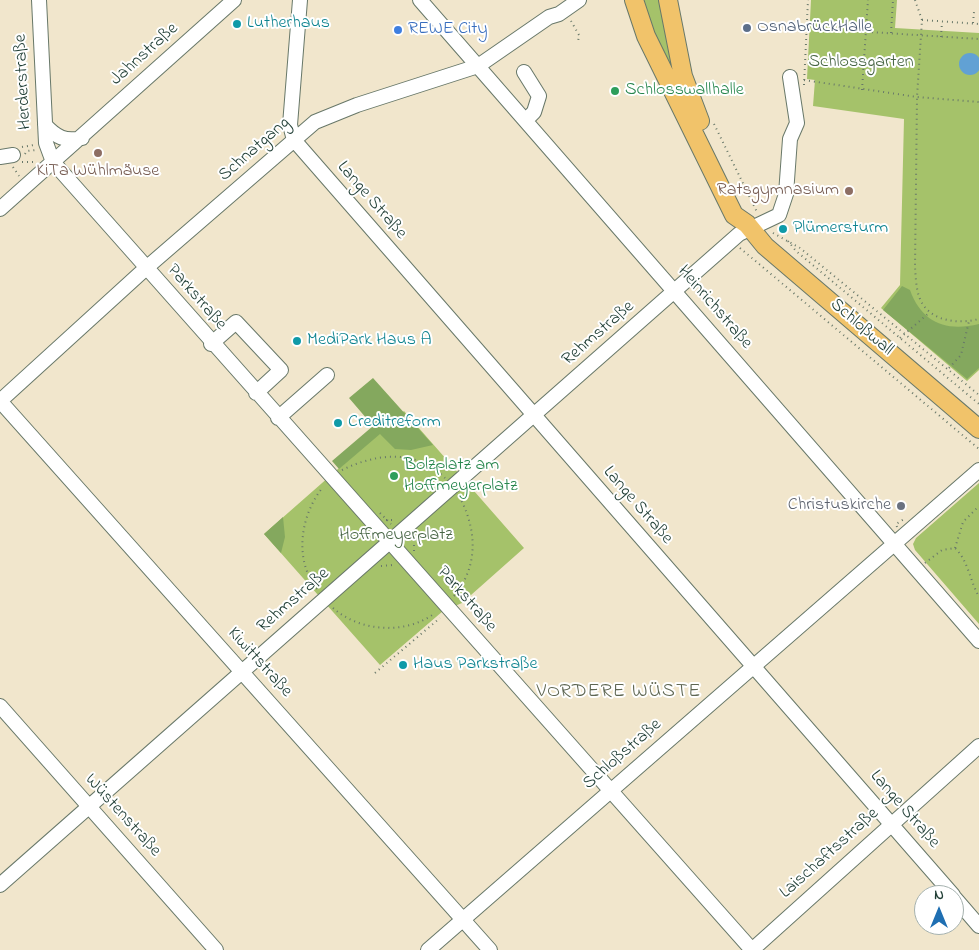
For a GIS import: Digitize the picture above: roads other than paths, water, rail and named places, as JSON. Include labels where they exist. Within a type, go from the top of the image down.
[{"type":"main road","name":"Schloßwall","points":[[634,0],[646,36],[734,215],[748,226],[765,246],[979,429]]},
{"type":"main road","name":"Schloßwall","points":[[668,0],[679,58],[694,107],[744,209],[748,226]]},
{"type":"street","name":"Herderstraße","points":[[39,0],[45,125],[47,146],[53,162]]},
{"type":"street","name":"Jahnstraße","points":[[0,209],[82,138],[234,0]]},
{"type":"street","points":[[294,140],[290,125],[300,0]]},
{"type":"street","name":"Heinrichstraße","points":[[420,0],[979,641]]},
{"type":"street","name":"Schnatgang","points":[[0,401],[145,269],[315,122],[357,105],[478,66],[549,17],[559,14],[579,0]]},
{"type":"street","points":[[524,72],[538,96],[534,112],[526,120]]},
{"type":"street","name":"Rehmstraße","points":[[0,885],[675,293],[748,226],[774,218],[783,207],[790,139],[797,123],[797,79]]},
{"type":"street","points":[[45,125],[54,135],[64,139],[82,138]]},
{"type":"street","name":"Lange Straße","points":[[294,140],[944,885]]},
{"type":"street","name":"Parkstraße","points":[[53,162],[211,344],[390,542],[441,608],[610,790],[752,950]]},
{"type":"street","points":[[211,344],[236,322],[281,370],[256,393]]},
{"type":"street","points":[[278,418],[327,375]]},
{"type":"street","name":"Kiwittstraße","points":[[0,401],[490,950]]},
{"type":"street","name":"Schloßstraße","points":[[428,950],[979,470]]},
{"type":"street","name":"Wüstenstraße","points":[[0,706],[216,950]]},
{"type":"street","name":"Laischaftsstraße","points":[[752,950],[979,746]]},
{"type":"street","name":"Lange Straße","points":[[964,909],[979,926]]},
{"type":"water","points":[[970,53],[978,56],[981,64],[978,72],[970,75],[962,72],[959,64],[962,56]]},
{"type":"place","name":"Lutherhaus","points":[[237,24]]},
{"type":"place","name":"OsnabrückHalle","points":[[747,28]]},
{"type":"place","name":"REWE City","points":[[398,30]]},
{"type":"place","name":"Schlosswallhalle","points":[[615,91]]},
{"type":"place","name":"KiTa Wühlmäuse","points":[[98,153]]},
{"type":"place","name":"Ratsgymnasium","points":[[849,191]]},
{"type":"place","name":"Plümersturm","points":[[783,229]]},
{"type":"place","name":"MediPark Haus A","points":[[297,341]]},
{"type":"place","name":"Creditreform","points":[[338,423]]},
{"type":"place","name":"Bolzplatz am Hoffmeyerplatz","points":[[394,476]]},
{"type":"place","name":"Christuskirche","points":[[901,506]]},
{"type":"place","name":"Haus Parkstraße","points":[[403,665]]},
{"type":"district","name":"VORDERE WÜSTE","points":[[619,693]]},
{"type":"park label","name":"Schlossgarten","points":[[861,63]]},
{"type":"park label","name":"Hoffmeyerplatz","points":[[396,536]]}]
